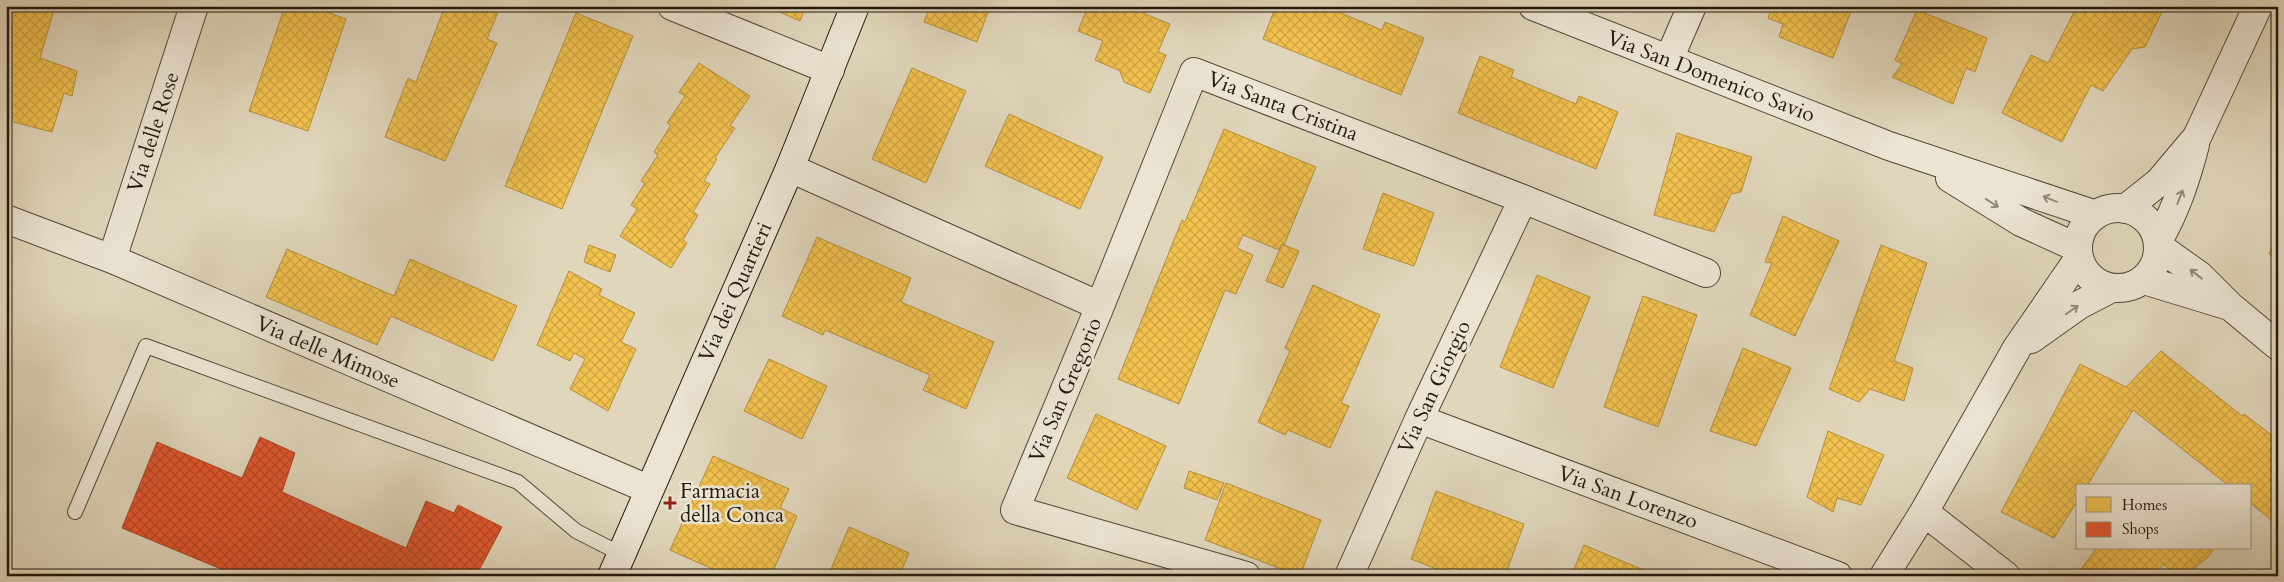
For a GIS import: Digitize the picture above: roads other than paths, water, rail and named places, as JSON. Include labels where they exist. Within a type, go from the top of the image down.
[{"type":"street","name":"Via delle Rose","points":[[112,258],[194,6]]},
{"type":"street","points":[[672,6],[830,70]]},
{"type":"street","name":"Via dei Quartieri","points":[[616,565],[790,168],[856,6]]},
{"type":"street","name":"Via San Domenico Savio","points":[[1533,6],[1888,146],[2096,215]]},
{"type":"street","points":[[1669,59],[1692,6]]},
{"type":"street","points":[[2078,253],[2091,278],[2101,285],[2112,288],[2134,286],[2144,280],[2154,265],[2158,244],[2174,214],[2198,137],[2258,6]]},
{"type":"street","name":"Via Santa Cristina","points":[[1100,306],[1194,72],[1522,199]]},
{"type":"street","points":[[2125,209],[2159,182],[2198,137]]},
{"type":"street","name":"Via San Domenico Savio","points":[[1888,146],[1964,185],[2021,222],[2078,253]]},
{"type":"street","name":"Via San Gregorio","points":[[790,168],[1100,306],[1014,510],[1246,576]]},
{"type":"street","points":[[1522,199],[1706,273]]},
{"type":"street","name":"Via San Giorgio","points":[[1349,576],[1418,419],[1522,199]]},
{"type":"street","points":[[1884,576],[1924,512],[2017,348],[2078,253],[2080,235],[2086,224],[2096,215],[2115,208],[2136,212],[2154,229],[2158,244],[2200,276],[2230,306],[2278,346]]},
{"type":"street","name":"Via delle Mimose","points":[[6,219],[112,258],[648,489]]},
{"type":"street","points":[[2144,280],[2230,306]]},
{"type":"street","points":[[2017,348],[2079,305],[2112,288]]},
{"type":"street","name":"Via San Lorenzo","points":[[1418,419],[1838,576]]},
{"type":"street","points":[[1924,512],[2006,576]]},
{"type":"lane","points":[[75,512],[146,346],[518,482],[616,565]]},
{"type":"place","name":"Farmacia della Conca","points":[[670,503]]}]
